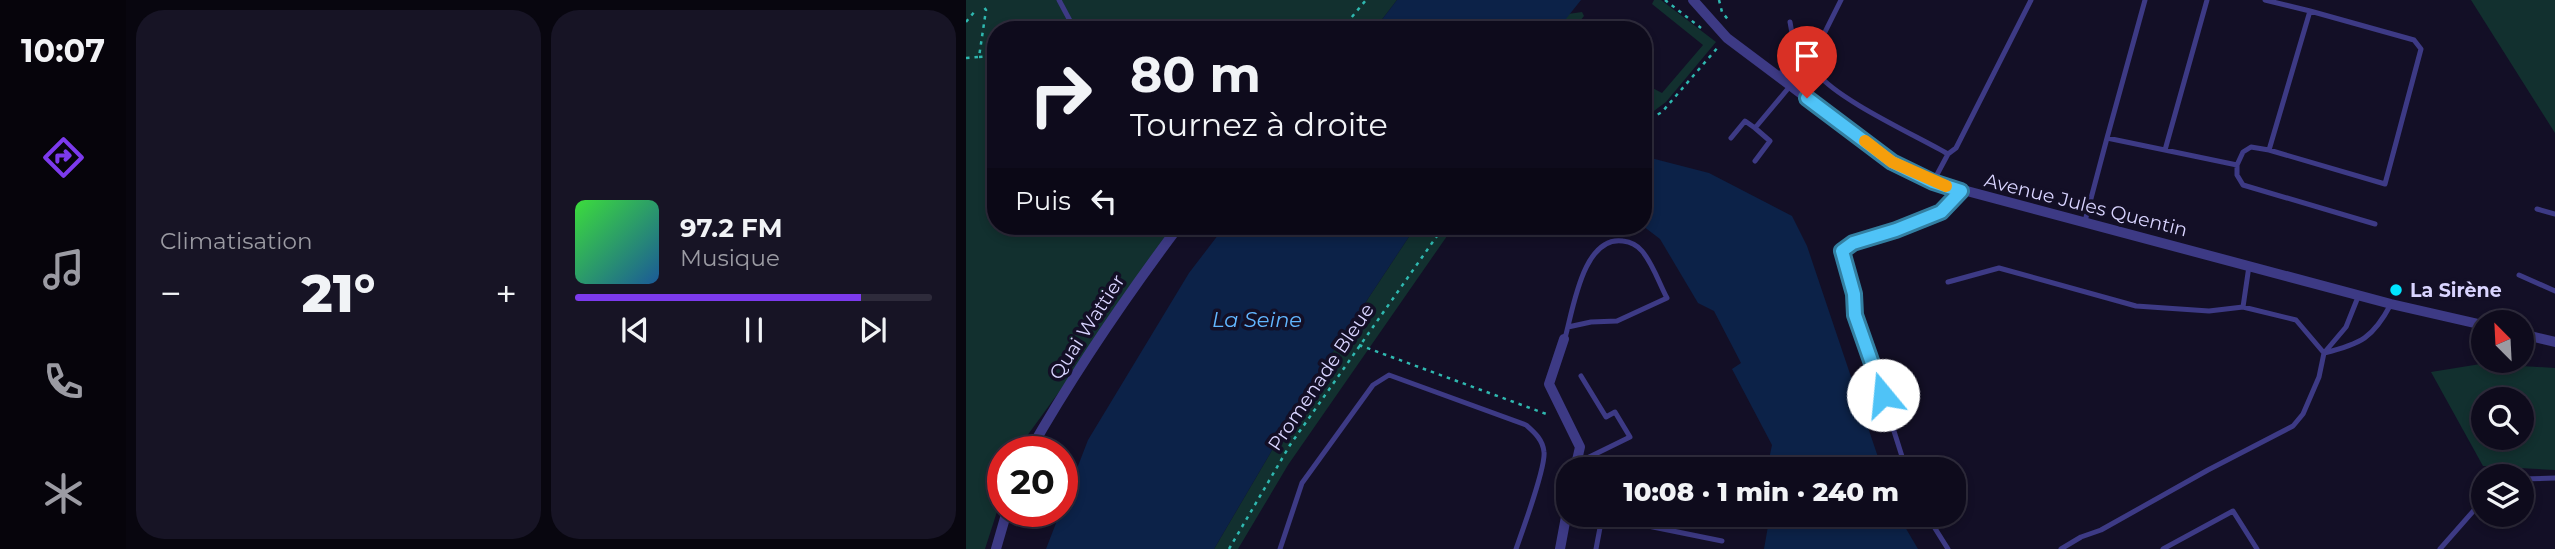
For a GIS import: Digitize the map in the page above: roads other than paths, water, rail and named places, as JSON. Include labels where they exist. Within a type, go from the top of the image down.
[{"type":"street","name":"Avenue Jules Quentin","points":[[1693,0],[1727,38],[1892,162],[1933,182],[2471,323]]},
{"type":"street","name":"Quai Wattier","points":[[1038,436],[1135,285],[1173,235]]},
{"type":"street","points":[[2534,337],[2555,342]]},
{"type":"street","points":[[1564,339],[1549,384],[1580,447],[1578,457]]},
{"type":"street","points":[[996,549],[1002,527]]},
{"type":"street","points":[[1560,549],[1564,527]]},
{"type":"lane","points":[[1059,0],[1071,21]]},
{"type":"lane","points":[[1841,0],[1812,58],[1815,70],[1826,83],[1846,97],[1948,154]]},
{"type":"lane","points":[[1933,182],[1948,154],[1955,148],[2031,0]]},
{"type":"lane","points":[[2085,221],[2145,0]]},
{"type":"lane","points":[[2165,150],[2207,0]]},
{"type":"lane","points":[[2265,0],[2414,40],[2421,49],[2385,184],[2251,147],[2243,152],[2237,165],[2237,175],[2243,185],[2375,224]]},
{"type":"lane","points":[[2269,150],[2310,11]]},
{"type":"lane","points":[[1779,76],[1788,63],[1794,42],[1790,22]]},
{"type":"lane","points":[[1755,128],[1790,85]]},
{"type":"lane","points":[[1731,138],[1745,121],[1770,141],[1755,161]]},
{"type":"lane","points":[[2107,138],[2237,165]]},
{"type":"lane","points":[[1902,457],[1855,315],[1854,294],[1842,251],[1853,243],[1941,212],[1961,191]]},
{"type":"lane","points":[[2537,209],[2555,214]]},
{"type":"lane","points":[[1564,339],[1586,264],[1597,249],[1616,240],[1631,242],[1641,249],[1667,298],[1618,321],[1568,327]]},
{"type":"lane","points":[[2243,307],[2249,266]]},
{"type":"lane","points":[[1948,282],[1999,268],[2136,306],[2209,311],[2243,307],[2296,320],[2324,353]]},
{"type":"lane","points":[[2519,275],[2555,292]]},
{"type":"lane","points":[[2061,549],[2293,426],[2302,414],[2319,376],[2324,353],[2346,327],[2359,295]]},
{"type":"lane","points":[[2324,353],[2350,346],[2378,328],[2391,304]]},
{"type":"lane","points":[[1280,549],[1302,483],[1373,386],[1388,376],[1526,425],[1539,437],[1545,454],[1516,549]]},
{"type":"lane","points":[[1581,376],[1606,416],[1615,412],[1630,438],[1593,457]]},
{"type":"lane","points":[[2534,479],[2555,478]]},
{"type":"lane","points":[[2163,549],[2233,510],[2257,549]]},
{"type":"lane","points":[[2440,549],[2471,514]]},
{"type":"lane","points":[[1596,549],[1600,527]]},
{"type":"lane","points":[[1652,527],[1722,541]]},
{"type":"lane","points":[[1934,527],[1948,549]]},
{"type":"water","points":[[1397,0],[1581,0],[1564,21],[1381,21]]},
{"type":"water","points":[[1652,158],[1709,173],[1792,216],[1807,246],[1878,457],[1770,457],[1772,445],[1732,369],[1741,363],[1714,311],[1698,303],[1660,239],[1652,233]]},
{"type":"water","name":"La Seine","points":[[1218,235],[1410,235],[1305,394],[1214,549],[1046,549],[1054,527],[1078,527],[1078,466],[1088,440],[1189,273]]},
{"type":"water","points":[[1768,527],[1905,527],[1918,549],[1764,549]]},
{"type":"place","name":"La Sirène","points":[[2396,290]]}]
